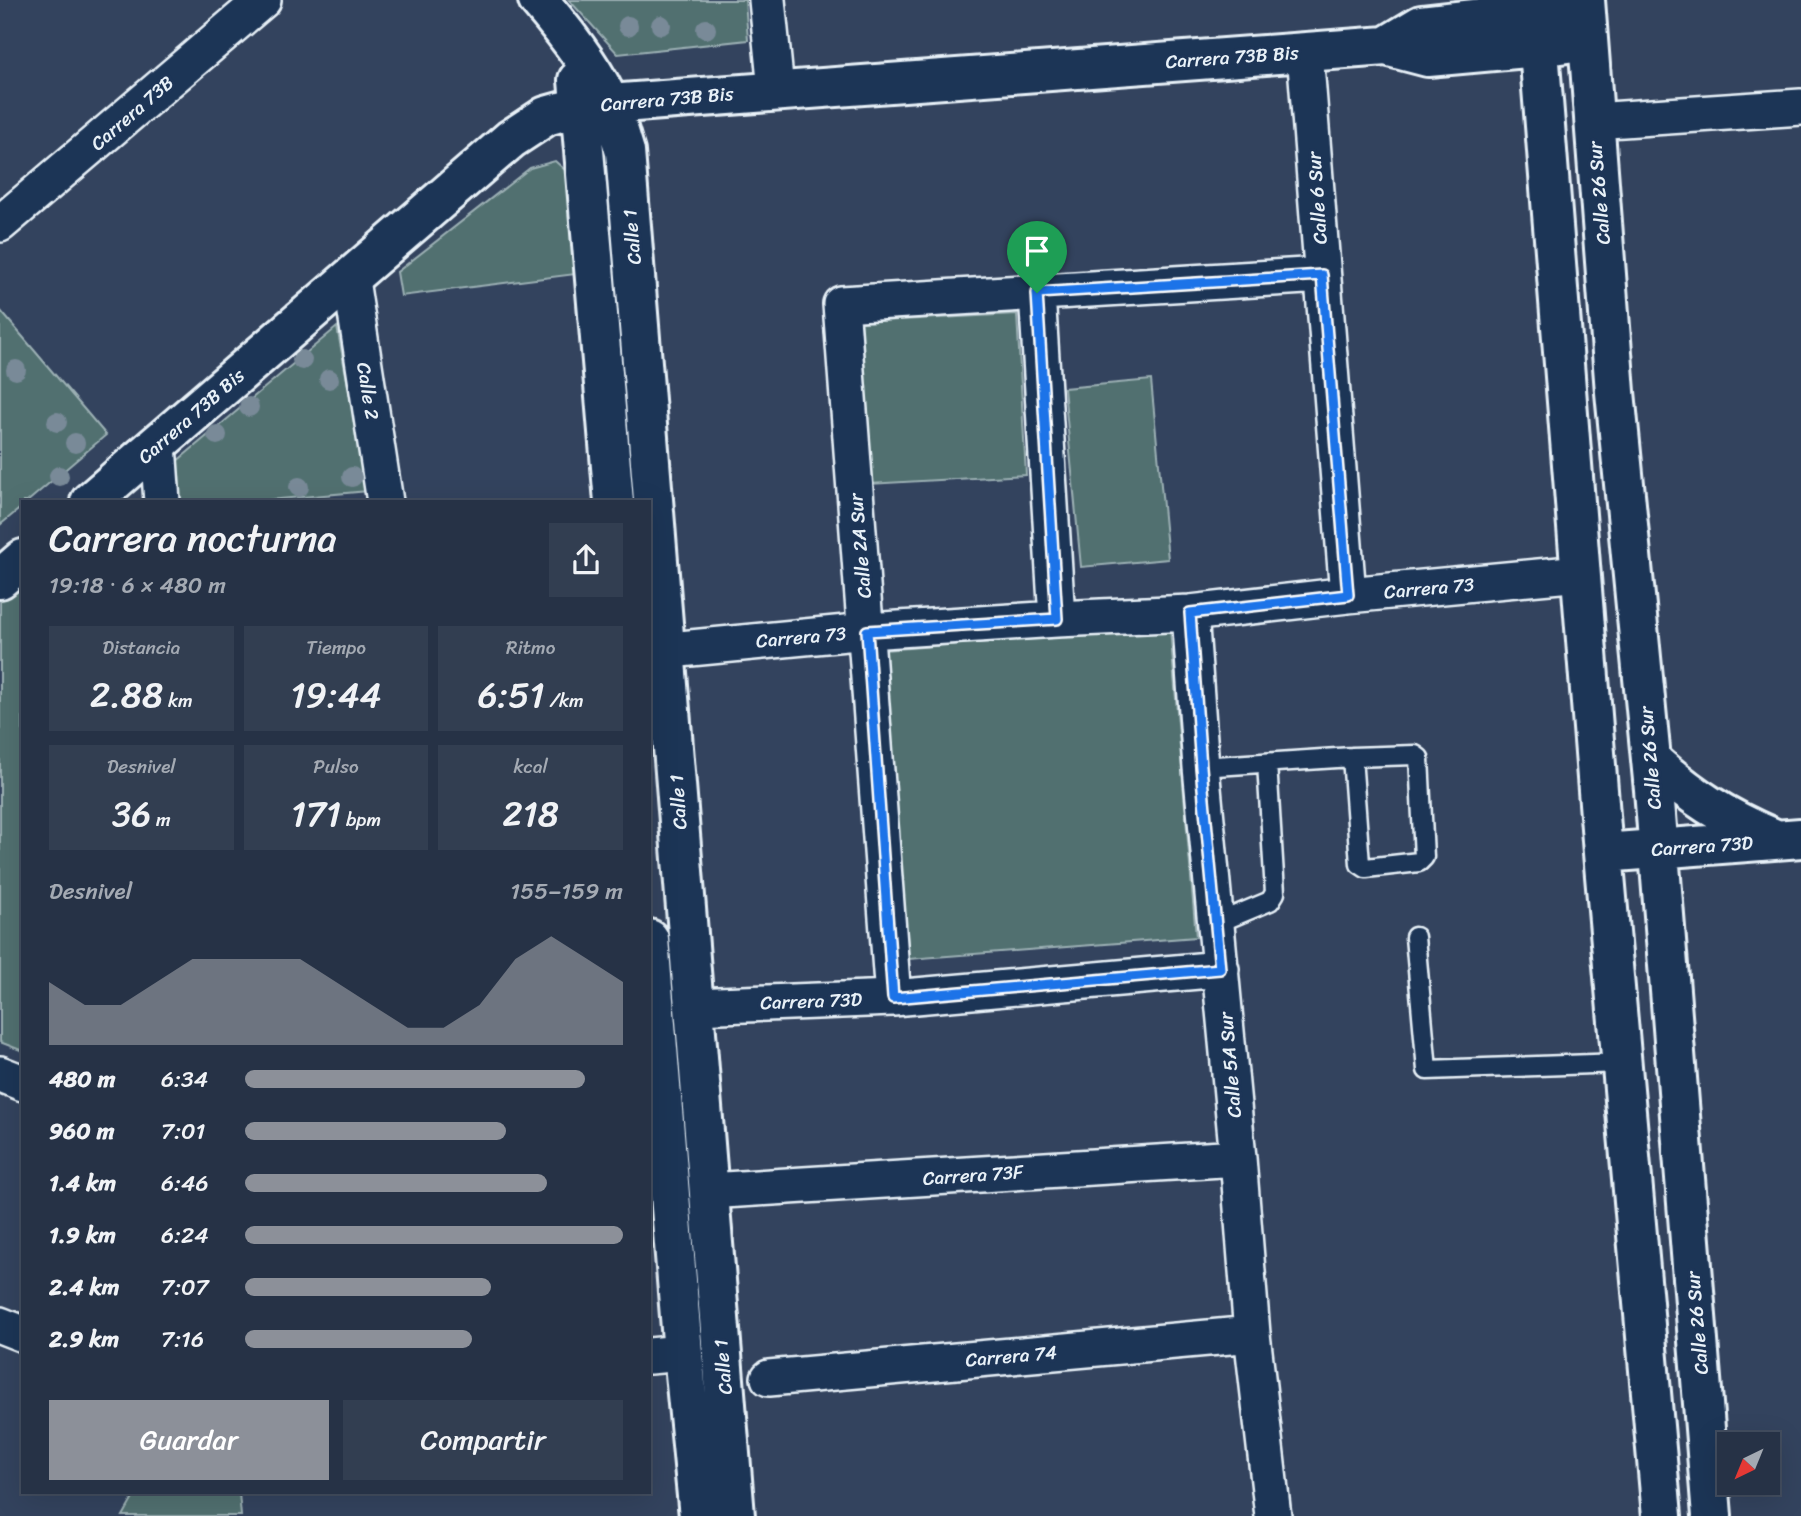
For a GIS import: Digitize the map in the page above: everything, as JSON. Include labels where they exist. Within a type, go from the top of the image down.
[{"type":"street","name":"Carrera 73B","points":[[0,224],[263,0]]},
{"type":"street","points":[[767,0],[776,90]]},
{"type":"street","name":"Calle 1","points":[[548,11],[594,76],[614,500]]},
{"type":"street","name":"Carrera 73B Bis","points":[[92,500],[351,280],[511,139],[545,116],[596,104],[1385,46],[1428,57],[1537,20],[1586,15]]},
{"type":"street","name":"Calle 26 Sur","points":[[1586,15],[1615,392],[1651,760],[1712,1516]]},
{"type":"street","points":[[1537,20],[1603,853],[1662,1516]]},
{"type":"street","name":"Calle 6 Sur","points":[[1305,52],[1348,595]]},
{"type":"street","name":"Calle 1","points":[[596,104],[625,152],[648,500]]},
{"type":"street","points":[[1593,121],[1801,107]]},
{"type":"street","points":[[1057,619],[1037,293],[1322,275]]},
{"type":"street","name":"Calle 2","points":[[351,280],[385,500]]},
{"type":"street","name":"Calle 2A Sur","points":[[893,998],[841,304],[1037,293]]},
{"type":"street","points":[[158,445],[162,500]]},
{"type":"street","name":"Calle 1","points":[[651,545],[658,651],[694,1006],[735,1516]]},
{"type":"street","points":[[0,579],[21,561]]},
{"type":"street","name":"Carrera 73","points":[[658,651],[867,631],[1190,613],[1581,573]]},
{"type":"street","name":"Calle 5A Sur","points":[[1190,613],[1201,767],[1252,1334],[1273,1516]]},
{"type":"street","points":[[1651,760],[1709,807],[1741,824],[1790,839]]},
{"type":"street","name":"Carrera 73D","points":[[1603,853],[1790,839]]},
{"type":"street","name":"Carrera 73D","points":[[694,1006],[893,998],[1220,969]]},
{"type":"street","name":"Calle 1","points":[[651,981],[666,1145],[666,1355],[699,1516]]},
{"type":"street","points":[[0,1074],[21,1082]]},
{"type":"street","points":[[666,1145],[705,1140]]},
{"type":"street","name":"Carrera 73F","points":[[708,1191],[1238,1158]]},
{"type":"street","points":[[0,1325],[21,1333]]},
{"type":"street","name":"Carrera 74","points":[[769,1378],[1252,1334]]},
{"type":"lane","points":[[1201,767],[1352,757],[1415,755],[1419,758],[1424,857],[1419,862],[1366,868],[1360,864],[1352,757]]},
{"type":"lane","points":[[1215,924],[1270,901],[1275,893],[1267,763]]},
{"type":"lane","points":[[1415,937],[1427,1070],[1621,1062]]},
{"type":"green space","points":[[569,0],[745,0],[748,40],[618,54]]},
{"type":"green space","points":[[555,161],[565,170],[576,274],[401,296],[397,272],[530,168]]},
{"type":"green space","points":[[0,310],[106,435],[29,500],[21,500],[21,508],[0,525]]},
{"type":"green space","points":[[1017,314],[1026,475],[869,484],[860,322]]},
{"type":"green space","points":[[337,327],[368,491],[267,500],[173,500],[176,462]]},
{"type":"green space","points":[[1151,380],[1168,559],[1081,567],[1064,388]]},
{"type":"green space","points":[[21,582],[21,1050],[0,1042],[0,599]]},
{"type":"green space","points":[[1170,628],[1196,937],[909,959],[883,650]]},
{"type":"green space","points":[[135,1494],[239,1494],[241,1516],[123,1516]]},
{"type":"route","points":[[1322,275],[1348,595],[1190,613],[1220,969],[893,998],[867,631],[1057,619],[1037,293],[1322,275]]}]
